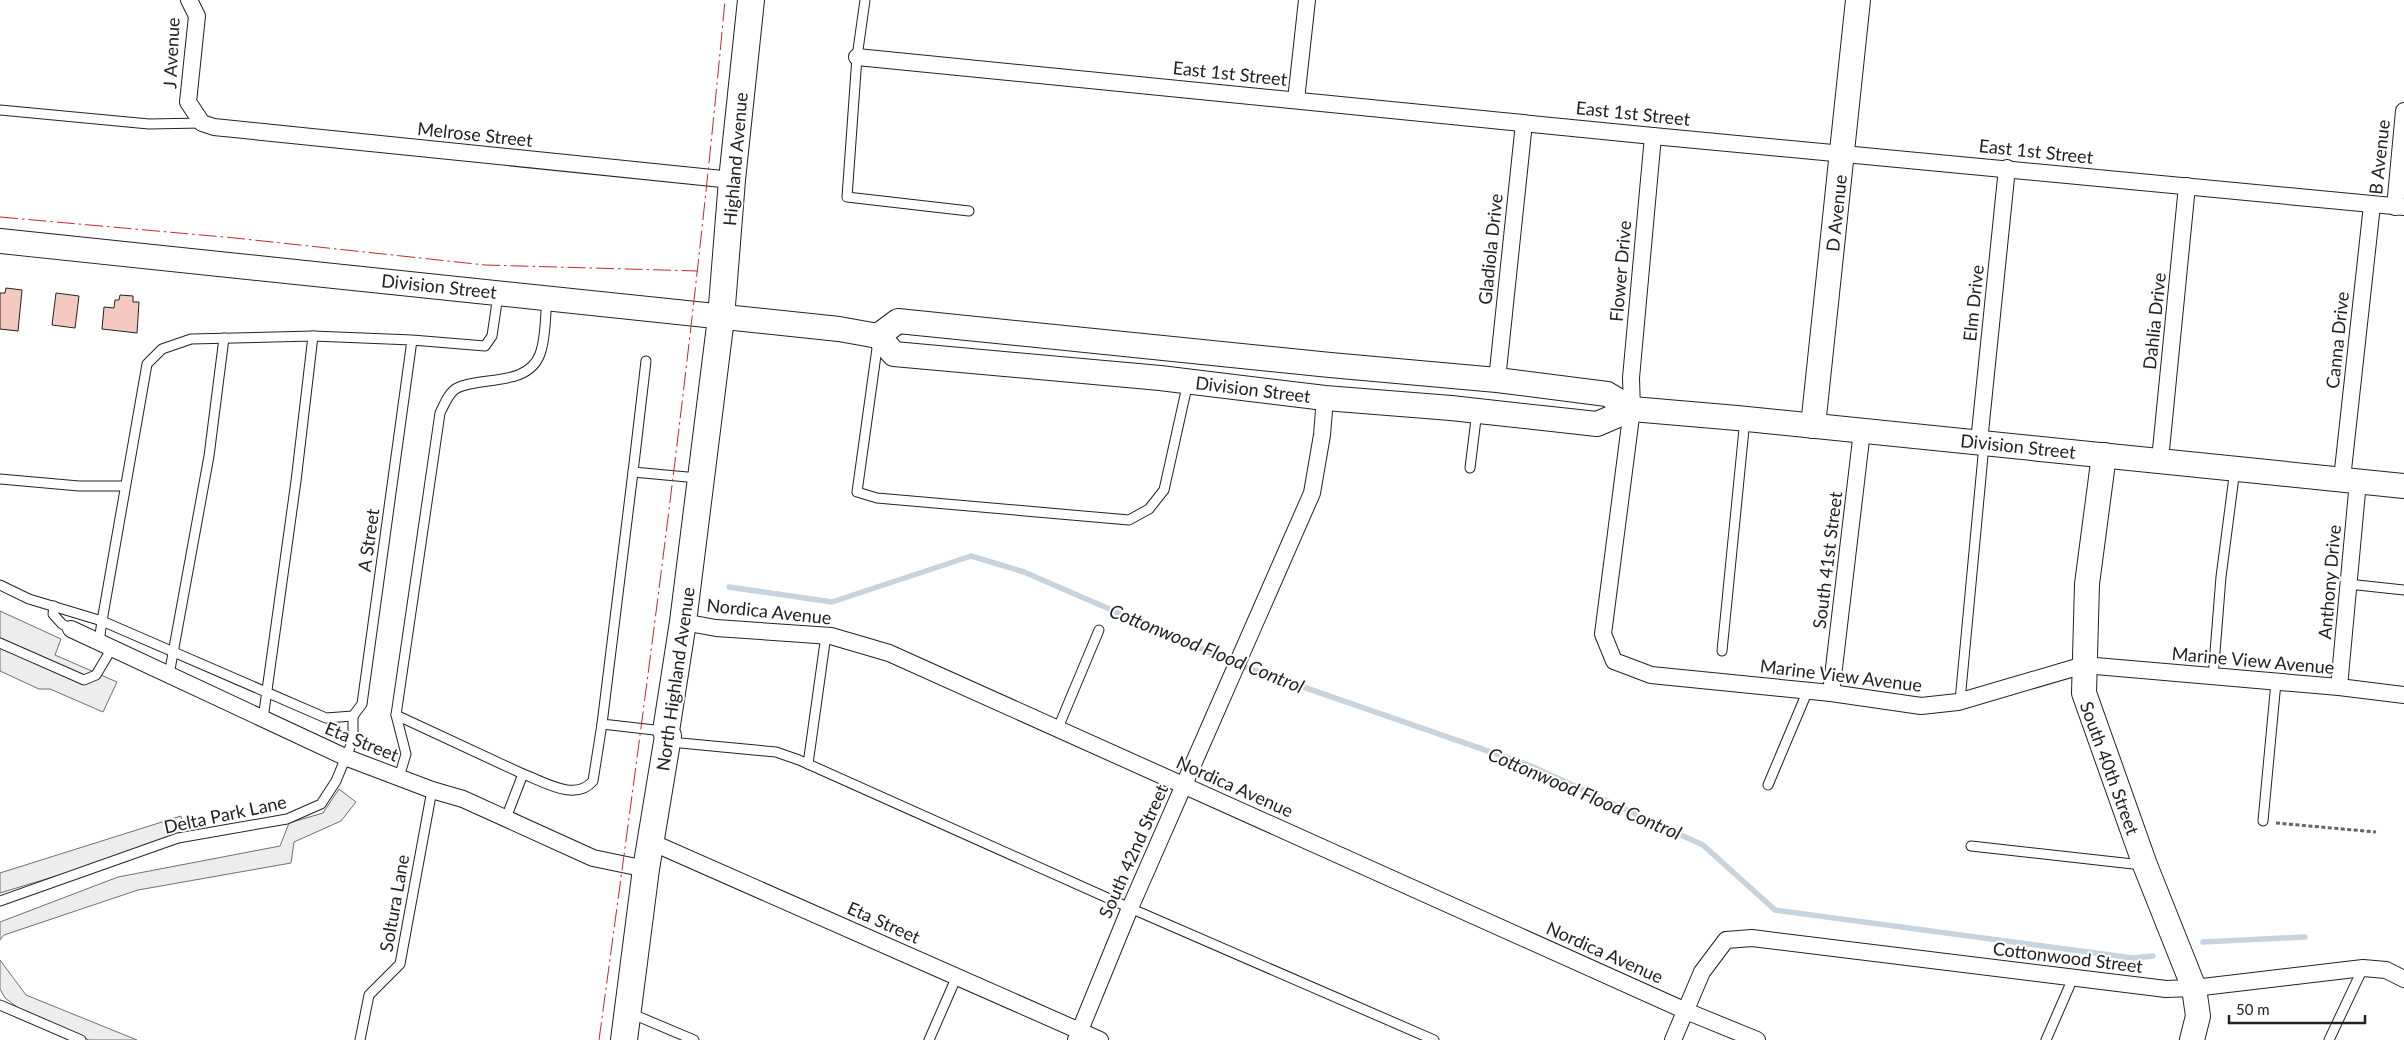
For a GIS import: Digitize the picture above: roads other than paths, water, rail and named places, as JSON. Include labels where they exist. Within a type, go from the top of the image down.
[{"type":"main road","name":"Highland Avenue","points":[[721,318],[732,180],[751,0]]},
{"type":"main road","name":"D Avenue","points":[[1813,426],[1858,0]]},
{"type":"main road","name":"Division Street","points":[[0,241],[839,329],[878,336],[894,354],[1597,424],[1632,409]]},
{"type":"main road","name":"North Highland Avenue","points":[[624,1040],[646,869],[683,622],[721,318]]},
{"type":"main road","name":"Division Street","points":[[878,336],[898,321],[1349,367],[1497,380],[1607,394],[1632,409],[1982,442],[2404,486]]},
{"type":"main road","name":"South 40th Street","points":[[2104,456],[2087,584],[2084,693],[2144,865],[2194,988],[2198,1016],[2192,1040]]},
{"type":"street","name":"J Avenue","points":[[189,0],[197,16],[188,102],[208,125]]},
{"type":"street","points":[[1296,100],[1307,0]]},
{"type":"street","name":"East 1st Street","points":[[857,56],[1653,136],[2007,168],[2399,207]]},
{"type":"street","name":"B Avenue","points":[[2399,207],[2404,111]]},
{"type":"street","name":"Gladiola Drive","points":[[1497,380],[1524,123]]},
{"type":"street","name":"Melrose Street","points":[[208,125],[732,180]]},
{"type":"street","name":"Flower Drive","points":[[1632,409],[1631,378],[1653,136]]},
{"type":"street","name":"Elm Drive","points":[[1982,442],[2007,168]]},
{"type":"street","name":"Dahlia Drive","points":[[2160,460],[2187,186]]},
{"type":"street","name":"Canna Drive","points":[[2350,480],[2372,205]]},
{"type":"street","name":"South 42nd Street","points":[[1078,1036],[1130,908],[1312,493],[1322,435],[1325,398]]},
{"type":"street","name":"Marine View Avenue","points":[[1632,409],[1603,634],[1614,661],[1651,675],[1808,690],[1922,706],[1960,701],[2084,665],[2339,687],[2404,695]]},
{"type":"street","name":"South 41st Street","points":[[1831,693],[1862,431]]},
{"type":"street","name":"Anthony Drive","points":[[2339,687],[2348,584],[2350,480]]},
{"type":"street","name":"Nordica Avenue","points":[[683,622],[716,628],[826,636],[889,653],[1686,1011],[1757,1040]]},
{"type":"street","name":"Eta Street","points":[[71,630],[345,757],[432,790],[463,799],[593,858],[646,869]]},
{"type":"street","name":"Eta Street","points":[[651,842],[957,976],[1078,1036],[1100,1040]]},
{"type":"street","name":"Cottonwood Street","points":[[1686,1011],[1702,972],[1726,940],[1752,938],[2166,989],[2194,988],[2362,968],[2386,970],[2404,979]]},
{"type":"street","points":[[1674,1040],[1686,1011]]},
{"type":"lane","points":[[865,0],[857,56],[847,197],[969,211]]},
{"type":"lane","points":[[0,110],[149,124],[208,125]]},
{"type":"lane","points":[[0,644],[84,680],[96,675],[106,645],[102,621],[147,364],[162,349],[192,339],[313,336],[412,340],[485,346],[492,336],[498,292]]},
{"type":"lane","points":[[399,777],[406,754],[396,715],[440,413],[450,395],[457,388],[515,376],[536,362],[541,352],[547,298]]},
{"type":"lane","points":[[263,718],[313,336]]},
{"type":"lane","points":[[878,336],[857,492],[878,498],[1129,520],[1149,509],[1164,490],[1188,382]]},
{"type":"lane","points":[[169,675],[210,456],[224,338]]},
{"type":"lane","name":"A Street","points":[[353,716],[362,704],[412,340]]},
{"type":"lane","points":[[396,715],[523,774],[568,791],[580,791],[588,788],[593,781],[602,724],[646,361]]},
{"type":"lane","points":[[1470,468],[1477,411]]},
{"type":"lane","points":[[1722,651],[1745,419]]},
{"type":"lane","points":[[1960,701],[1982,442]]},
{"type":"lane","points":[[2213,677],[2221,577],[2235,469]]},
{"type":"lane","points":[[633,472],[701,479]]},
{"type":"lane","points":[[0,479],[80,486],[125,486]]},
{"type":"lane","points":[[2348,584],[2404,590]]},
{"type":"lane","points":[[0,585],[30,599],[102,621],[326,718],[353,716]]},
{"type":"lane","points":[[54,606],[53,614],[71,630]]},
{"type":"lane","points":[[1058,728],[1099,630]]},
{"type":"lane","points":[[808,764],[826,636]]},
{"type":"lane","points":[[2263,821],[2276,682]]},
{"type":"lane","points":[[1768,785],[1808,690]]},
{"type":"lane","name":"Delta Park Lane","points":[[0,901],[178,838],[287,819],[321,804],[336,781],[353,740],[353,716]]},
{"type":"lane","points":[[602,724],[667,737],[776,752],[808,764],[1130,908],[1434,1040]]},
{"type":"lane","points":[[506,818],[523,774]]},
{"type":"lane","name":"Soltura Lane","points":[[360,1040],[369,995],[400,964],[432,790]]},
{"type":"lane","points":[[1970,846],[2144,865]]},
{"type":"lane","points":[[2329,1040],[2362,968]]},
{"type":"lane","points":[[929,1040],[957,976]]},
{"type":"lane","points":[[2046,1040],[2073,978]]},
{"type":"lane","points":[[0,1006],[81,1040]]},
{"type":"lane","points":[[628,1012],[694,1040]]},
{"type":"waterway","name":"Cottonwood Flood Control","points":[[729,587],[832,602],[971,556],[1024,572],[1234,663],[1531,766],[1703,845],[1775,910],[2133,958],[2153,956]]},
{"type":"waterway","points":[[2203,942],[2305,937]]}]
